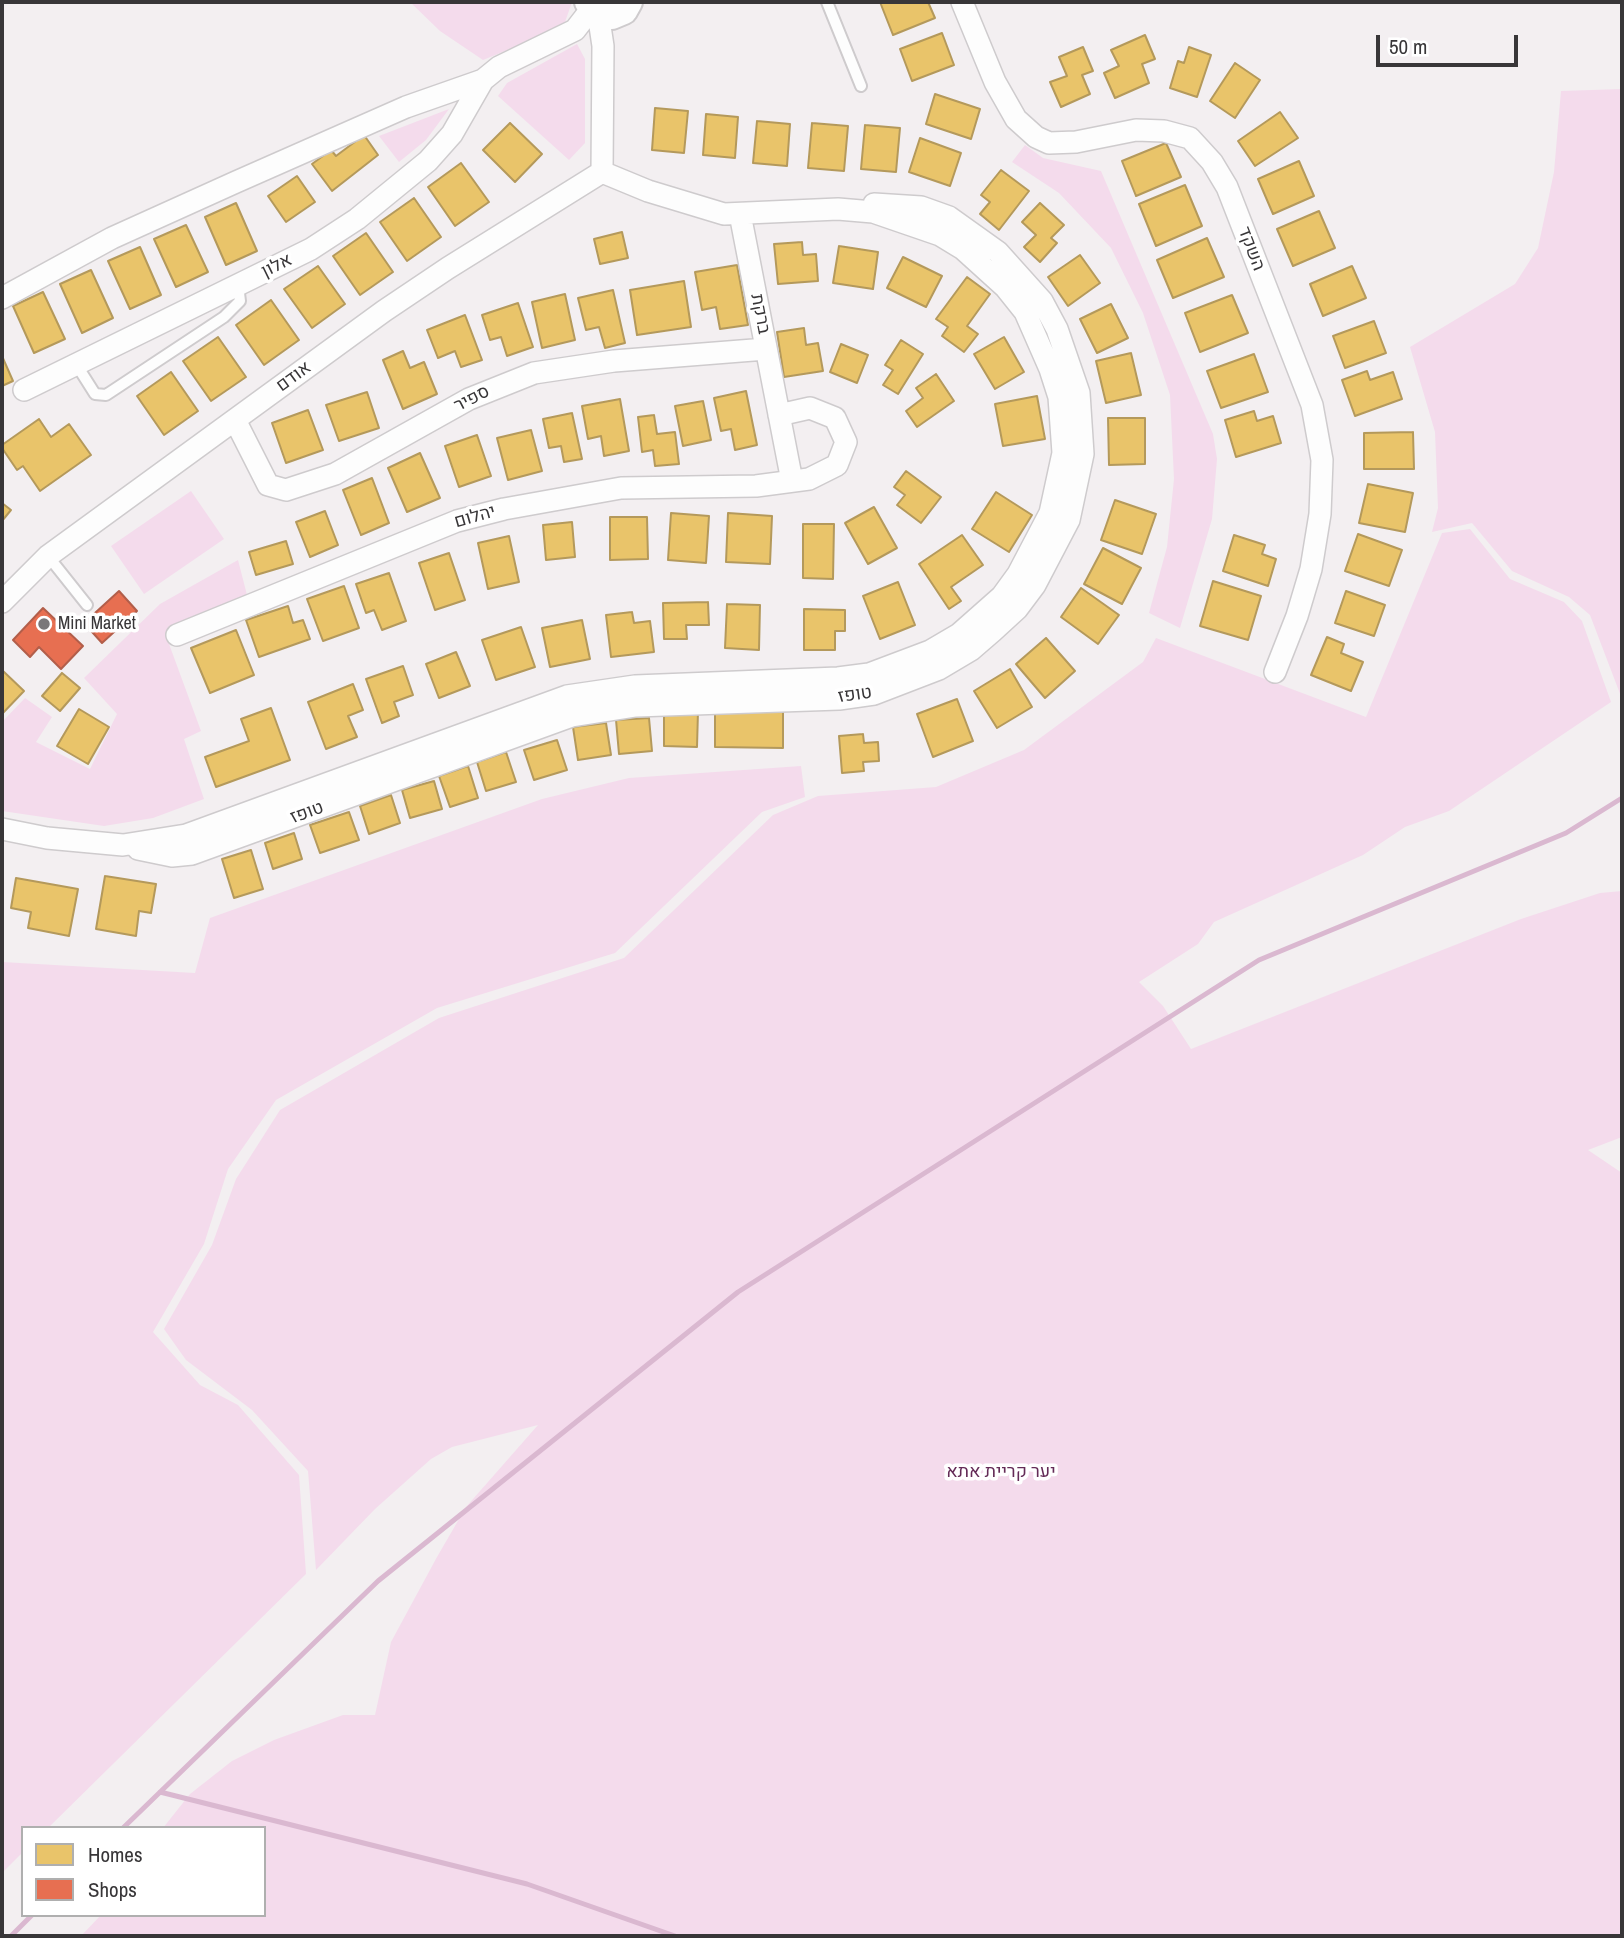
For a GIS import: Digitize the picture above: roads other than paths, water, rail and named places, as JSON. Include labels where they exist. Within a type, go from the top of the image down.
[{"type":"street","name":"השקד","points":[[962,2],[995,82],[1016,119],[1036,137],[1049,143],[1076,142],[1136,130],[1164,131],[1190,138],[1212,162],[1227,187],[1312,405],[1322,460],[1320,514],[1311,569],[1297,616],[1275,672]]},
{"type":"street","points":[[602,172],[603,46],[612,7]]},
{"type":"street","points":[[2,298],[112,239],[224,188],[406,107],[483,80],[499,67],[575,30],[612,7]]},
{"type":"street","name":"אלון","points":[[24,390],[311,249],[392,193],[428,161],[452,134],[483,80]]},
{"type":"street","name":"טופז","points":[[2,829],[47,838],[123,845],[154,842],[224,822],[567,696],[635,686],[838,678],[869,674],[930,651],[959,634],[980,616],[1018,574],[1050,513],[1063,453],[1059,397],[1051,369],[1025,312],[1005,286],[963,250],[908,222],[873,212],[838,209],[724,214],[648,191],[602,172]]},
{"type":"street","name":"אודם","points":[[2,602],[48,556],[235,420],[448,268],[602,172]]},
{"type":"street","name":"ברקת","points":[[740,214],[779,415]]},
{"type":"street","name":"ספיר","points":[[235,420],[268,485],[286,490],[335,474],[469,399],[534,373],[614,361],[766,349]]},
{"type":"street","name":"יהלום","points":[[177,635],[446,526],[504,509],[621,488],[756,486],[809,479],[837,465],[846,442],[835,418],[824,411],[810,408],[779,415]]},
{"type":"street","points":[[779,415],[792,481]]},
{"type":"lane","points":[[827,2],[861,86]]},
{"type":"lane","points":[[76,365],[95,394],[106,395],[224,317],[240,302],[239,285]]},
{"type":"lane","points":[[48,556],[87,605]]},
{"type":"waterway","points":[[125,1826],[378,1581],[738,1292],[1259,960],[1566,833],[1622,798]]},
{"type":"waterway","points":[[160,1792],[527,1884],[675,1936]]},
{"type":"waterway","points":[[11,1936],[30,1917]]},
{"type":"place","name":"Mini Market","points":[[44,624]]},
{"type":"park label","name":"יער קריית אתא","points":[[1001,1472]]}]
